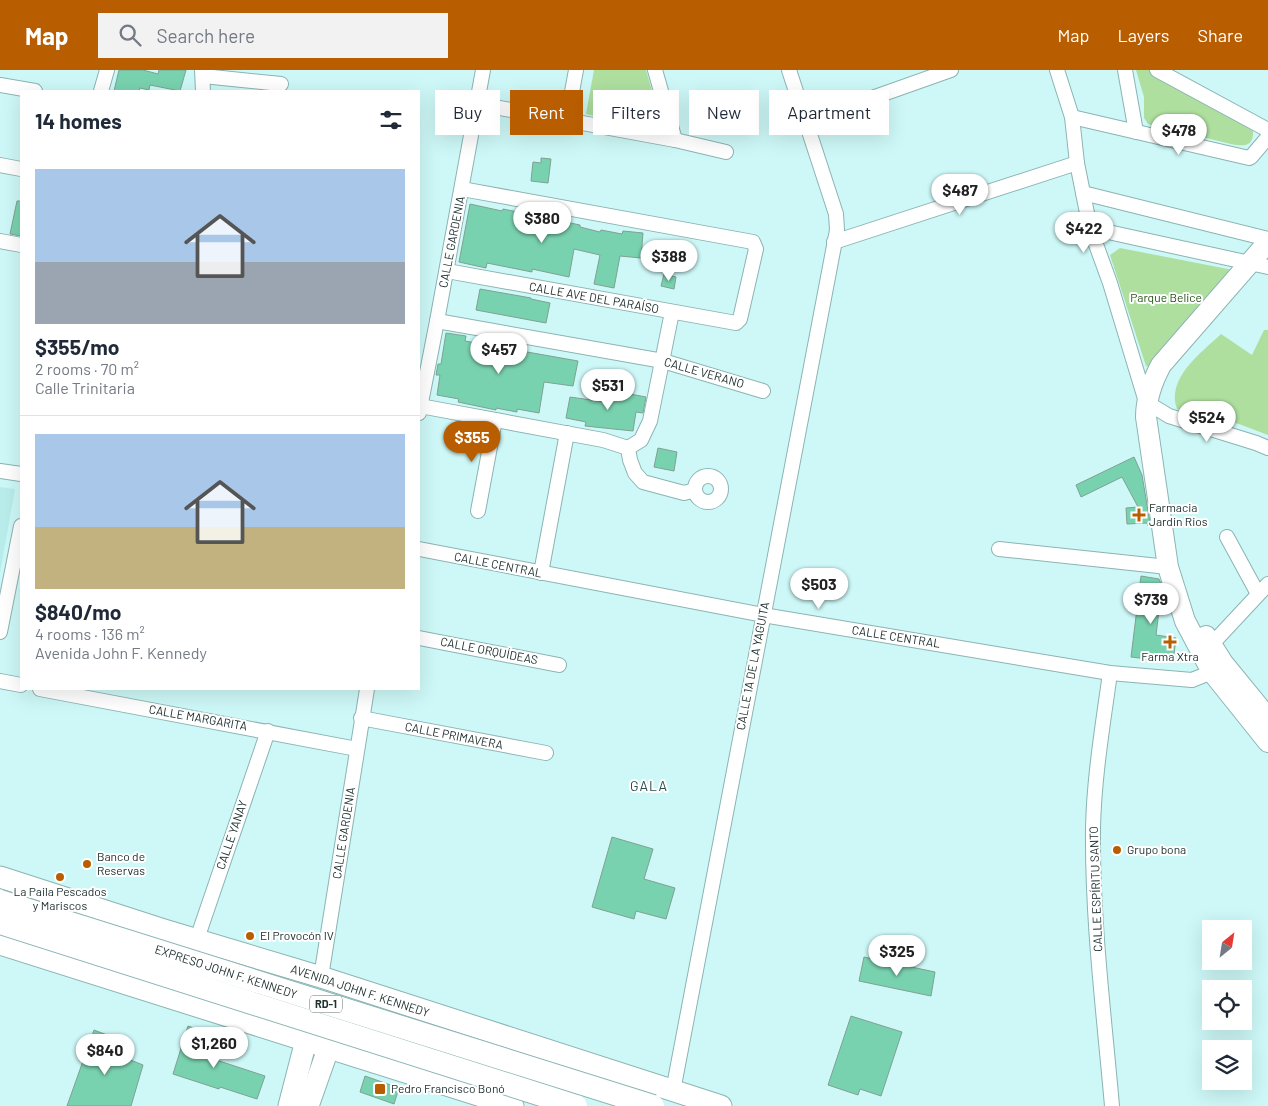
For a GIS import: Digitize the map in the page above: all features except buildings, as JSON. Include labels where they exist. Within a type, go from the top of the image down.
[{"type":"highway","name":"EXPRESO JOHN F. KENNEDY","points":[[0,900],[652,1106]]},
{"type":"highway","name":"EXPRESO JOHN F. KENNEDY","points":[[0,923],[576,1106]]},
{"type":"main road","points":[[1268,241],[1262,263],[1177,365],[1146,418],[1168,568],[1185,620],[1268,742]]},
{"type":"main road","points":[[1153,406],[1160,428],[1177,554],[1190,600],[1205,634],[1212,644],[1217,667],[1268,718]]},
{"type":"main road","name":"AVENIDA JOHN F. KENNEDY","points":[[0,876],[721,1106]]},
{"type":"main road","points":[[0,944],[513,1106]]},
{"type":"main road","points":[[244,1022],[273,1023],[283,1021],[294,1007],[298,990],[294,983],[268,961]]},
{"type":"main road","points":[[289,1106],[321,977]]},
{"type":"main road","points":[[308,1106],[337,1022],[337,1002],[321,977]]},
{"type":"main road","points":[[385,1066],[358,1049],[352,1041],[351,1024],[358,1010],[367,1005],[378,1003],[401,1004]]},
{"type":"street","points":[[101,90],[106,70]]},
{"type":"street","name":"CALLE GARDENIA","points":[[480,90],[483,70]]},
{"type":"street","points":[[572,90],[576,70]]},
{"type":"street","points":[[654,70],[675,140]]},
{"type":"street","name":"CALLE 1A DE LA YAGUITA","points":[[789,70],[796,90]]},
{"type":"street","points":[[889,92],[951,70]]},
{"type":"street","points":[[1057,70],[1072,117],[1077,163],[1090,228],[1153,406],[1169,416],[1268,448]]},
{"type":"street","points":[[1124,70],[1136,132]]},
{"type":"street","points":[[1157,70],[1268,130]]},
{"type":"street","points":[[203,90],[202,73],[281,84]]},
{"type":"street","points":[[0,85],[29,90]]},
{"type":"street","points":[[1072,117],[1249,158],[1252,158],[1268,137]]},
{"type":"street","points":[[583,123],[675,140],[726,152]]},
{"type":"street","name":"CALLE GARDENIA","points":[[420,409],[472,135]]},
{"type":"street","name":"CALLE 1A DE LA YAGUITA","points":[[673,1090],[837,230],[836,214],[811,135]]},
{"type":"street","points":[[834,242],[1077,163]]},
{"type":"street","points":[[0,165],[20,169]]},
{"type":"street","name":"CALLE AVE DEL PARAÍSO","points":[[447,271],[736,323],[740,319],[756,250],[753,242],[462,189]]},
{"type":"street","points":[[1083,193],[1268,241]]},
{"type":"street","points":[[1090,228],[1262,263]]},
{"type":"street","points":[[0,242],[20,245]]},
{"type":"street","points":[[420,409],[566,433],[603,440],[628,448],[641,440],[650,421],[672,312]]},
{"type":"street","name":"CALLE VERANO","points":[[438,321],[663,361],[763,391]]},
{"type":"street","points":[[478,511],[495,420]]},
{"type":"street","points":[[541,573],[566,433]]},
{"type":"street","points":[[628,448],[634,473],[643,482],[684,493],[695,490]]},
{"type":"street","points":[[0,470],[20,474]]},
{"type":"street","points":[[0,632],[20,531]]},
{"type":"street","points":[[1228,537],[1258,594]]},
{"type":"street","name":"CALLE CENTRAL","points":[[420,549],[763,615],[1110,673],[1192,680],[1217,667]]},
{"type":"street","points":[[999,549],[1168,568]]},
{"type":"street","points":[[1212,644],[1268,584]]},
{"type":"street","name":"CALLE ORQUÍDEAS","points":[[420,638],[559,665]]},
{"type":"street","name":"CALLE ESPÍRITU SANTO","points":[[1110,673],[1096,780],[1093,827],[1098,956],[1112,1106]]},
{"type":"street","points":[[0,682],[20,685]]},
{"type":"street","name":"CALLE MARGARITA","points":[[45,690],[357,749]]},
{"type":"street","name":"CALLE GARDENIA","points":[[321,977],[367,690]]},
{"type":"street","name":"CALLE PRIMAVERA","points":[[361,718],[546,753]]},
{"type":"street","name":"CALLE YANAY","points":[[197,939],[268,731]]},
{"type":"shaded area","points":[[0,487],[15,489],[0,573]]},
{"type":"green space","points":[[594,70],[646,70],[652,90],[593,90],[593,116],[586,114]]},
{"type":"green space","points":[[1136,70],[1149,70],[1253,131],[1252,140],[1247,145],[1235,145],[1148,124],[1144,118],[1144,97]]},
{"type":"green space","name":"Parque Belice","points":[[1120,248],[1233,270],[1158,368],[1146,366],[1110,255]]},
{"type":"green space","points":[[1264,330],[1268,330],[1268,435],[1239,424],[1177,409],[1176,387],[1181,377],[1195,358],[1221,334],[1252,355]]},
{"type":"place","name":"Farmacia Jardin Rios","points":[[1139,515]]},
{"type":"place","name":"Farma Xtra","points":[[1170,642]]},
{"type":"place","name":"Grupo bona","points":[[1117,850]]},
{"type":"place","name":"Banco de Reservas","points":[[87,864]]},
{"type":"place","name":"La Paila Pescados y Mariscos","points":[[60,877]]},
{"type":"place","name":"El Provocón IV","points":[[250,936]]},
{"type":"place","name":"Pedro Francisco Bonó","points":[[380,1089]]},
{"type":"district","name":"GALA","points":[[649,786]]}]
